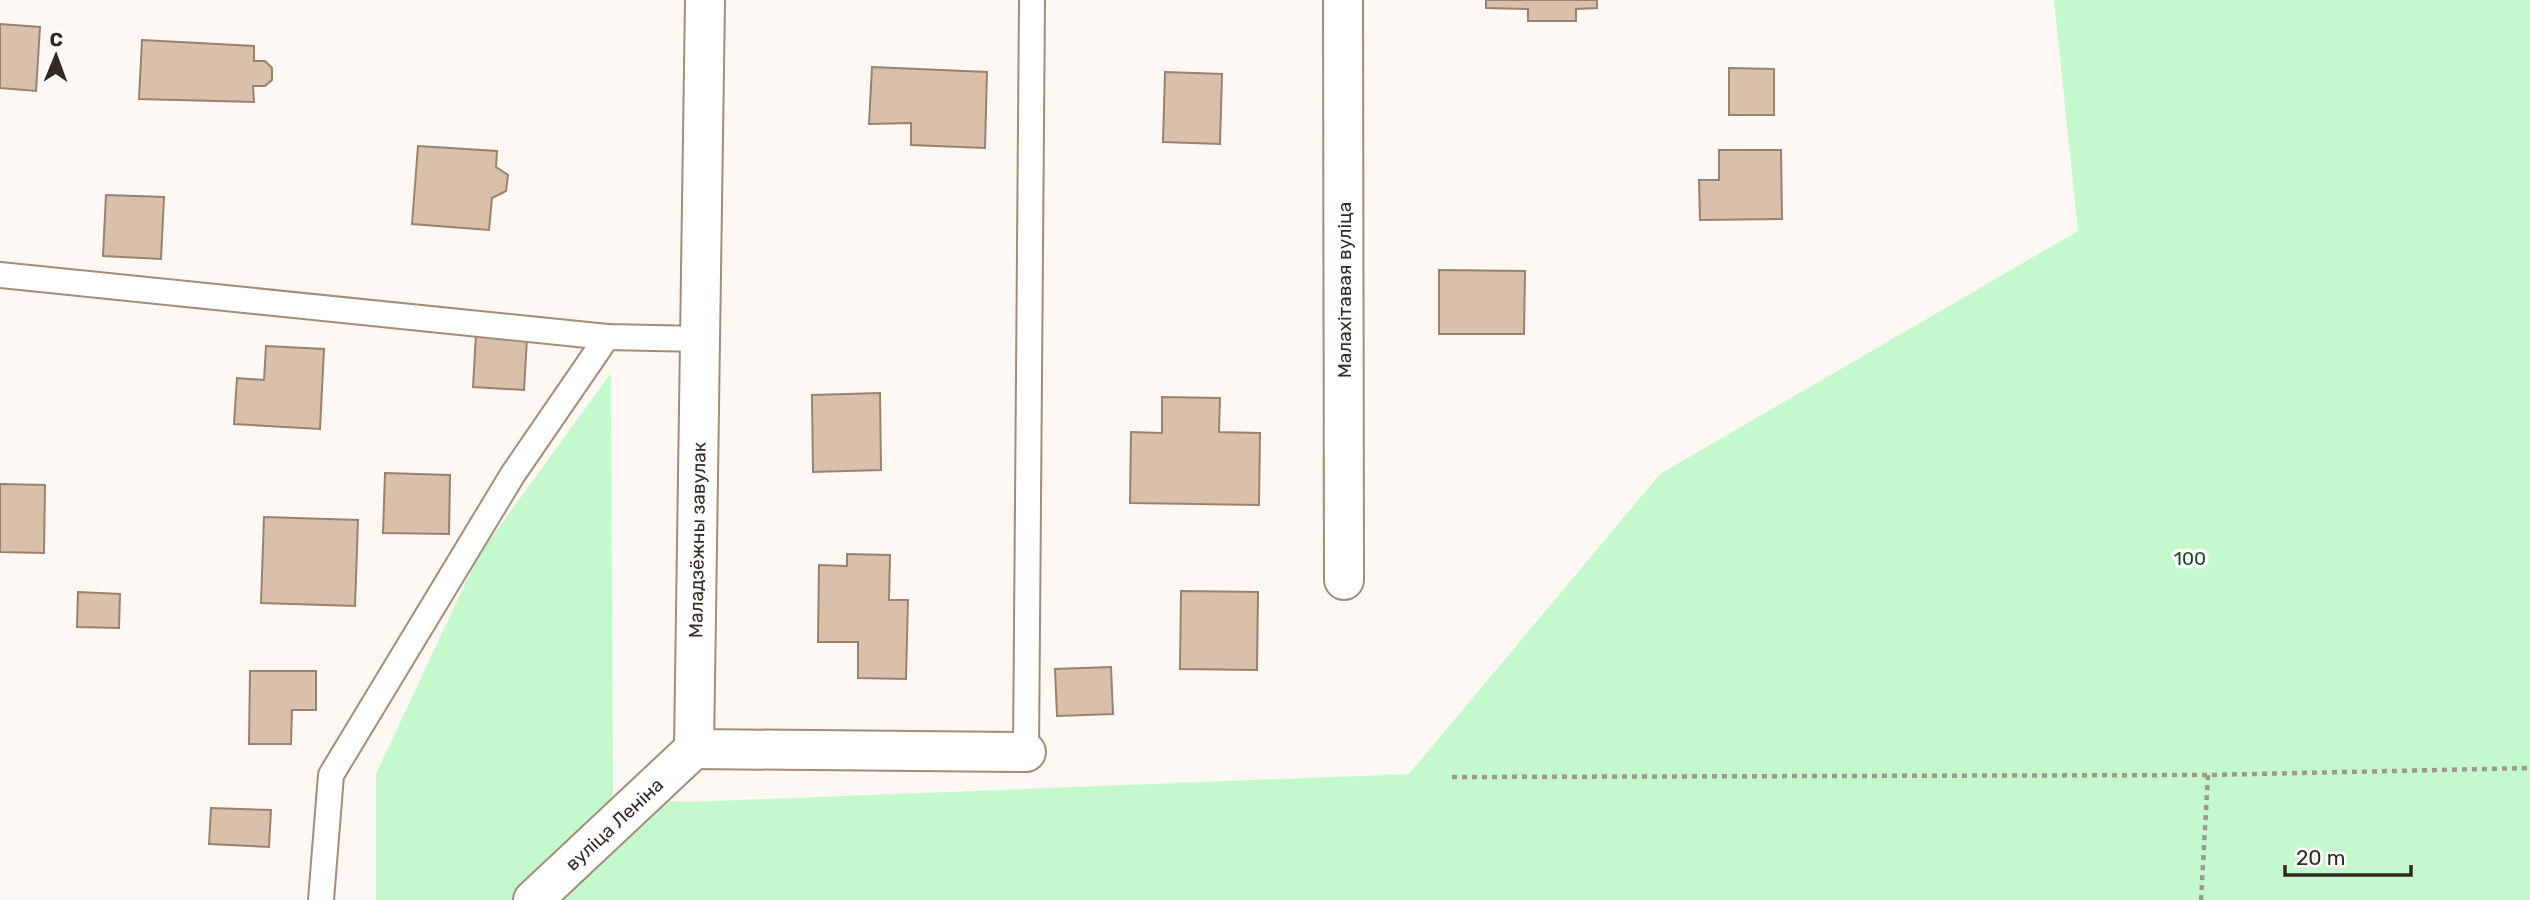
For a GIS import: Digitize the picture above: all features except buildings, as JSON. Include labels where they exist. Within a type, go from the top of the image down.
[{"type":"street","name":"Маладзёжны завулак","points":[[694,748],[705,0]]},
{"type":"street","name":"Малахітавая вуліца","points":[[1343,0],[1344,580]]},
{"type":"street","points":[[694,748],[1026,752]]},
{"type":"street","name":"вуліца Леніна","points":[[533,900],[694,748]]},
{"type":"lane","points":[[1026,752],[1032,0]]},
{"type":"lane","points":[[0,275],[607,337],[700,339]]},
{"type":"lane","points":[[321,900],[331,775],[513,474],[607,337]]},
{"type":"path","points":[[1452,777],[2208,775],[2530,768]]},
{"type":"path","points":[[2201,900],[2208,775]]},
{"type":"green space","name":"100","points":[[2054,0],[2530,0],[2530,900],[376,900],[376,774],[478,556],[611,373],[613,798],[688,802],[1409,774],[1660,474],[2078,231]]}]
